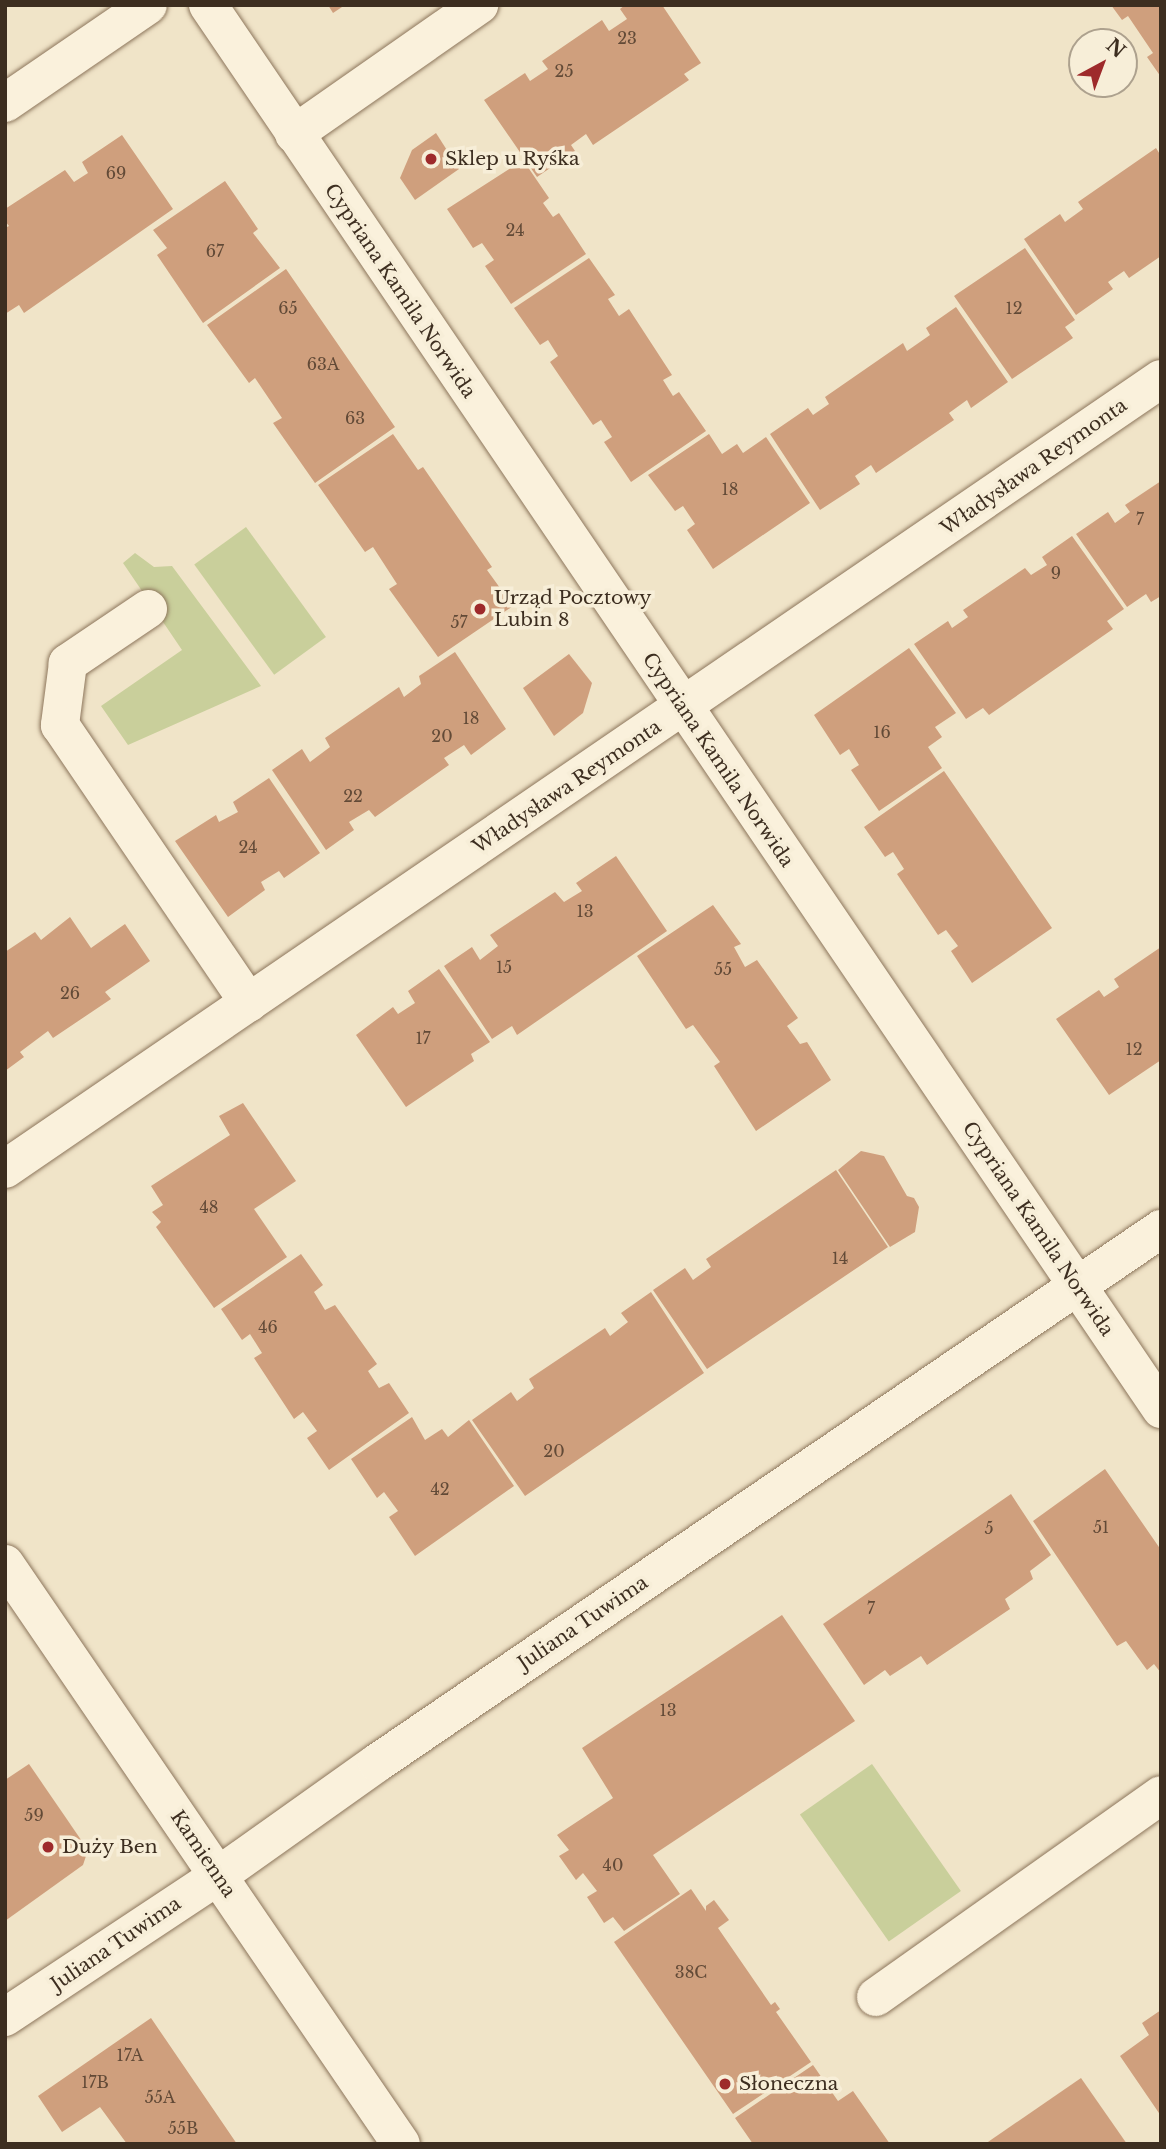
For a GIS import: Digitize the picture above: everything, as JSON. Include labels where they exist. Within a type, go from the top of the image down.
[{"type":"street","points":[[5,103],[148,5]]},
{"type":"street","name":"Cypriana Kamila Norwida","points":[[208,5],[1161,1409]]},
{"type":"street","points":[[294,134],[479,5]]},
{"type":"street","name":"Władysława Reymonta","points":[[5,1169],[1161,379]]},
{"type":"street","points":[[148,609],[68,663],[60,725],[249,1003]]},
{"type":"street","name":"Juliana Tuwima","points":[[5,2017],[218,1876],[377,1763],[1161,1229]]},
{"type":"street","name":"Kamienna","points":[[5,1564],[401,2144]]},
{"type":"street","points":[[876,1997],[1161,1796]]},
{"type":"green space","points":[[246,527],[326,637],[274,675],[194,565]]},
{"type":"green space","points":[[135,553],[154,567],[172,566],[261,686],[128,745],[101,706],[182,650],[123,563]]},
{"type":"green space","points":[[872,1764],[961,1891],[889,1941],[800,1814]]},
{"type":"building","points":[[328,5],[345,5],[333,13]]},
{"type":"building","points":[[625,5],[662,5],[701,63],[684,74],[689,80],[593,145],[586,134],[571,145],[575,151],[537,177],[484,100],[525,73],[530,81],[548,69],[542,61],[602,20],[609,31],[627,19],[620,9]]},
{"type":"building","points":[[1111,5],[1161,5],[1161,77],[1147,57],[1153,53],[1138,28],[1128,16],[1122,20]]},
{"type":"building","name":"Sklep u Ryśka","points":[[436,133],[459,169],[415,200],[400,178],[412,150]]},
{"type":"building","points":[[122,135],[173,209],[24,313],[19,305],[5,314],[5,228],[9,226],[5,221],[5,209],[65,170],[74,182],[88,173],[82,162]]},
{"type":"building","points":[[1156,148],[1161,156],[1161,256],[1129,278],[1124,271],[1108,282],[1113,289],[1076,315],[1024,239],[1060,214],[1065,222],[1083,209],[1078,202]]},
{"type":"building","points":[[523,160],[549,198],[543,203],[553,217],[559,213],[586,254],[511,304],[485,266],[494,260],[482,243],[473,248],[447,209]]},
{"type":"building","points":[[225,181],[258,229],[253,233],[280,268],[203,323],[157,255],[167,248],[153,230]]},
{"type":"building","points":[[1025,248],[1075,320],[1065,327],[1073,338],[1012,379],[954,296]]},
{"type":"building","points":[[589,258],[615,295],[608,299],[619,316],[629,309],[672,375],[663,380],[673,396],[679,392],[706,431],[631,482],[604,442],[612,437],[601,420],[593,425],[550,362],[558,356],[548,340],[540,345],[514,308]]},
{"type":"building","points":[[286,269],[395,427],[315,483],[273,423],[282,418],[255,378],[249,383],[207,325]]},
{"type":"building","points":[[956,307],[1008,382],[971,408],[967,400],[949,413],[954,420],[876,473],[871,465],[855,476],[860,484],[820,510],[770,434],[808,408],[813,415],[829,404],[825,397],[903,343],[907,351],[930,335],[926,328]]},
{"type":"building","points":[[393,434],[418,470],[423,467],[492,567],[487,570],[513,606],[438,657],[389,589],[397,584],[373,547],[365,552],[318,485]]},
{"type":"building","points":[[709,434],[722,454],[737,444],[743,453],[766,437],[810,503],[713,569],[687,530],[695,524],[683,506],[675,511],[648,475]]},
{"type":"building","points":[[1161,481],[1161,596],[1151,602],[1146,594],[1127,607],[1076,534],[1108,512],[1115,523],[1130,512],[1125,505]]},
{"type":"building","points":[[1072,536],[1124,609],[1107,621],[1113,629],[989,715],[983,708],[966,719],[914,644],[948,621],[952,628],[968,617],[963,610],[1025,568],[1031,575],[1047,565],[1042,557]]},
{"type":"building","points":[[909,648],[956,713],[935,727],[942,737],[928,747],[942,768],[879,811],[851,770],[859,765],[849,749],[840,755],[814,715]]},
{"type":"building","points":[[455,652],[506,729],[471,755],[464,745],[444,758],[449,765],[375,817],[369,810],[349,822],[354,830],[326,850],[272,770],[302,749],[310,762],[330,747],[325,738],[399,687],[404,697],[421,684],[419,676]]},
{"type":"building","points":[[569,654],[592,683],[583,713],[554,736],[523,688]]},
{"type":"building","points":[[944,771],[1052,928],[972,983],[951,951],[958,946],[946,930],[938,935],[897,874],[904,869],[893,852],[885,857],[864,827]]},
{"type":"building","points":[[269,778],[320,853],[284,878],[279,871],[261,882],[265,890],[228,917],[175,841],[216,815],[219,822],[238,812],[233,802]]},
{"type":"building","points":[[616,856],[667,931],[517,1035],[512,1026],[492,1039],[444,966],[472,947],[480,960],[498,946],[490,935],[555,892],[564,902],[582,891],[576,883]]},
{"type":"building","points":[[713,905],[741,944],[734,947],[745,967],[757,960],[798,1018],[787,1026],[800,1044],[807,1042],[831,1080],[756,1131],[714,1066],[720,1062],[693,1025],[686,1029],[637,956]]},
{"type":"building","points":[[70,917],[91,948],[125,924],[150,961],[105,992],[111,999],[53,1038],[48,1031],[20,1052],[24,1057],[5,1071],[5,952],[35,932],[41,940]]},
{"type":"building","points":[[1161,947],[1161,1060],[1109,1095],[1056,1019],[1099,990],[1104,997],[1119,987],[1114,979]]},
{"type":"building","points":[[439,969],[490,1042],[471,1054],[474,1061],[406,1107],[356,1035],[393,1007],[398,1014],[415,1003],[408,991]]},
{"type":"building","points":[[243,1103],[296,1181],[254,1209],[287,1257],[214,1308],[156,1227],[161,1222],[152,1212],[163,1205],[151,1186],[230,1135],[219,1116]]},
{"type":"building","points":[[861,1151],[884,1156],[907,1196],[914,1198],[919,1207],[915,1232],[890,1247],[838,1170]]},
{"type":"building","points":[[836,1170],[888,1247],[707,1369],[653,1290],[685,1268],[693,1280],[711,1267],[706,1259]]},
{"type":"building","points":[[301,1254],[323,1285],[314,1292],[325,1310],[335,1305],[377,1364],[368,1371],[379,1388],[389,1383],[409,1413],[329,1470],[307,1438],[317,1431],[303,1412],[294,1419],[254,1358],[262,1353],[250,1334],[242,1340],[221,1309]]},
{"type":"building","points":[[651,1292],[704,1373],[525,1496],[472,1420],[511,1392],[517,1401],[534,1388],[529,1379],[605,1328],[610,1336],[628,1322],[621,1313]]},
{"type":"building","points":[[412,1417],[425,1440],[442,1429],[448,1437],[469,1420],[514,1486],[415,1556],[389,1517],[398,1511],[384,1492],[377,1498],[351,1459]]},
{"type":"building","points":[[1105,1469],[1161,1550],[1161,1673],[1154,1664],[1147,1670],[1126,1641],[1117,1646],[1033,1521]]},
{"type":"building","points":[[1011,1494],[1051,1555],[1030,1571],[1033,1579],[1005,1599],[1010,1609],[927,1665],[921,1656],[890,1676],[885,1670],[864,1685],[823,1624]]},
{"type":"building","points":[[782,1615],[855,1721],[653,1855],[680,1894],[624,1931],[613,1917],[604,1923],[587,1897],[597,1891],[583,1873],[576,1880],[559,1856],[569,1850],[557,1835],[613,1798],[582,1748]]},
{"type":"building","points":[[29,1764],[88,1850],[83,1865],[5,1921],[5,1780]]},
{"type":"building","points":[[691,1889],[706,1911],[706,1906],[714,1900],[729,1920],[718,1928],[771,2005],[775,2002],[780,2009],[776,2012],[811,2062],[733,2114],[614,1942]]},
{"type":"building","points":[[1161,2010],[1161,2116],[1120,2056],[1149,2035],[1142,2023]]},
{"type":"building","points":[[151,2018],[237,2144],[127,2144],[100,2107],[62,2132],[38,2096]]},
{"type":"building","points":[[813,2065],[838,2101],[853,2091],[890,2144],[753,2144],[735,2118]]},
{"type":"building","points":[[1081,2078],[1127,2144],[985,2144]]},
{"type":"place","name":"Sklep u Ryśka","points":[[431,159]]},
{"type":"place","name":"Urząd Pocztowy Lubin 8","points":[[480,609]]},
{"type":"place","name":"Duży Ben","points":[[48,1847]]},
{"type":"place","name":"Słoneczna","points":[[725,2084]]}]
